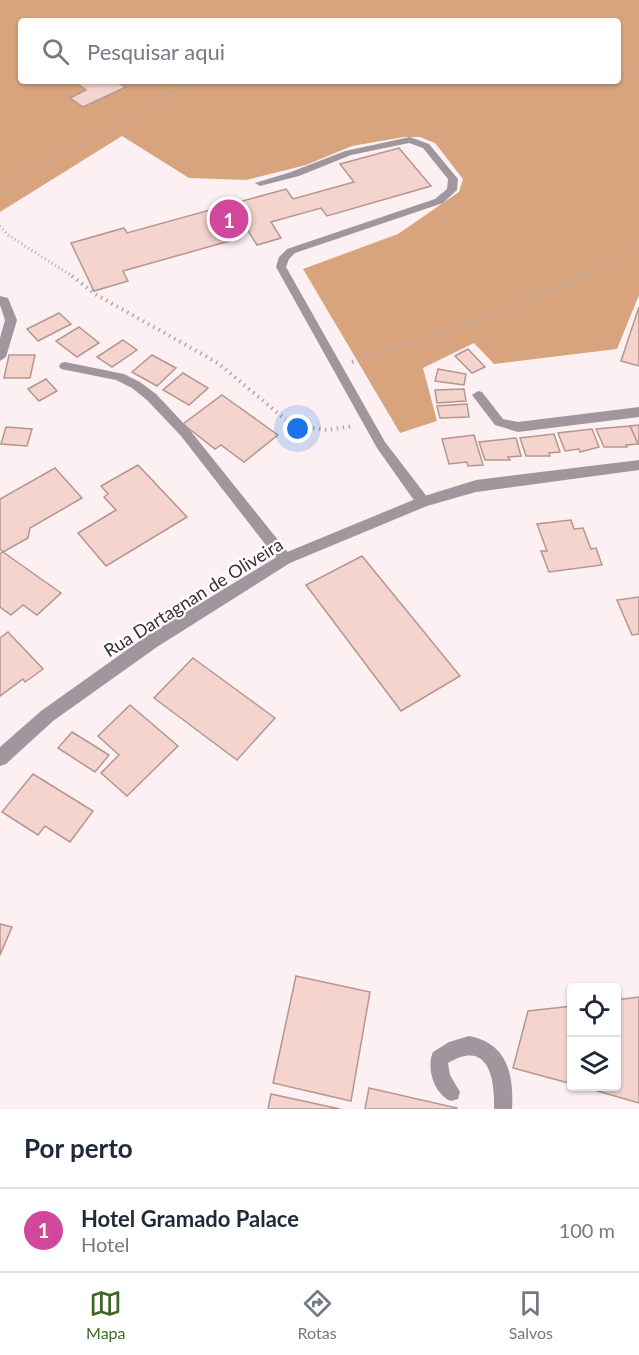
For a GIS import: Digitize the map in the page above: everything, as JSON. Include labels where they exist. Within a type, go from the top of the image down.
[{"type":"street","name":"Rua Dartagnan de Oliveira","points":[[0,758],[47,716],[151,642],[285,560],[423,502],[476,486],[639,465]]},
{"type":"lane","points":[[260,183],[295,174],[348,153],[410,140],[426,146],[453,179],[452,190],[439,201],[291,251],[284,256],[280,267],[369,423],[423,502]]},
{"type":"lane","points":[[0,300],[4,301],[11,320],[0,357]]},
{"type":"lane","points":[[65,366],[106,374],[135,384],[164,407],[285,560]]},
{"type":"lane","points":[[478,395],[500,422],[518,427],[639,412]]},
{"type":"lane","points":[[450,1092],[442,1082],[438,1071],[439,1058],[454,1047],[471,1044],[486,1050],[498,1064],[504,1079],[503,1109]]},
{"type":"path","points":[[621,73],[639,79]]},
{"type":"path","points":[[0,196],[11,181],[35,165],[134,117],[182,84]]},
{"type":"path","points":[[0,226],[8,235],[77,279],[94,294],[218,363],[292,425],[327,430],[369,423]]},
{"type":"path","points":[[337,366],[396,351],[492,319],[600,269],[639,246]]},
{"type":"shaded area","points":[[0,0],[639,0],[639,295],[617,349],[494,364],[474,343],[423,368],[437,421],[400,433],[303,269],[398,234],[459,192],[463,179],[435,143],[420,137],[404,137],[352,146],[306,165],[246,180],[189,178],[122,136],[0,212]]},
{"type":"building","points":[[77,84],[120,84],[126,87],[83,107],[70,98],[86,90]]},
{"type":"building","points":[[399,148],[431,186],[327,216],[321,208],[271,222],[281,238],[257,245],[247,229],[236,232],[240,238],[123,271],[128,281],[94,291],[71,243],[124,228],[127,233],[286,189],[293,199],[354,182],[340,164]]},
{"type":"building","points":[[639,307],[639,366],[621,361]]},
{"type":"building","points":[[59,313],[71,324],[38,341],[27,329]]},
{"type":"building","points":[[79,327],[99,343],[77,357],[56,341]]},
{"type":"building","points":[[123,340],[137,350],[112,367],[97,357]]},
{"type":"building","points":[[468,349],[485,367],[472,373],[455,356]]},
{"type":"building","points":[[9,355],[35,355],[30,378],[4,378]]},
{"type":"building","points":[[152,355],[176,368],[157,386],[132,372]]},
{"type":"building","points":[[438,369],[466,374],[464,385],[435,381]]},
{"type":"building","points":[[183,373],[208,388],[189,405],[163,390]]},
{"type":"building","points":[[46,379],[57,391],[39,401],[28,389]]},
{"type":"building","points":[[464,389],[466,401],[437,403],[435,390]]},
{"type":"building","points":[[222,395],[278,435],[244,462],[221,445],[215,449],[183,424]]},
{"type":"building","points":[[467,404],[469,417],[440,418],[437,406]]},
{"type":"building","points":[[639,425],[639,443],[638,444],[630,426]]},
{"type":"building","points":[[630,426],[638,444],[626,445],[627,447],[604,447],[596,429]]},
{"type":"building","points":[[6,427],[32,429],[27,446],[1,444]]},
{"type":"building","points":[[592,429],[599,447],[580,452],[579,449],[565,451],[558,433]]},
{"type":"building","points":[[554,434],[560,452],[549,453],[550,456],[526,456],[520,438]]},
{"type":"building","points":[[474,435],[483,465],[468,466],[467,462],[449,464],[442,439]]},
{"type":"building","points":[[516,438],[521,456],[508,457],[510,460],[485,460],[479,442]]},
{"type":"building","points":[[138,465],[187,517],[106,566],[78,533],[116,510],[104,497],[108,494],[101,486]]},
{"type":"building","points":[[55,468],[82,498],[30,528],[28,538],[3,552],[0,549],[0,499]]},
{"type":"building","points":[[571,520],[574,529],[583,528],[591,549],[596,548],[602,565],[549,572],[541,551],[547,551],[537,524]]},
{"type":"building","points":[[3,552],[61,593],[37,615],[23,605],[11,615],[0,607],[0,554]]},
{"type":"building","points":[[362,556],[460,676],[401,711],[306,585]]},
{"type":"building","points":[[639,597],[639,634],[632,635],[617,600]]},
{"type":"building","points":[[8,632],[43,669],[25,682],[23,679],[0,696],[0,638]]},
{"type":"building","points":[[193,658],[275,718],[237,760],[154,698]]},
{"type":"building","points":[[130,705],[178,746],[127,796],[101,773],[119,755],[98,736]]},
{"type":"building","points":[[72,732],[109,755],[95,772],[58,748]]},
{"type":"building","points":[[33,774],[93,811],[70,842],[45,826],[38,835],[2,812]]},
{"type":"building","points":[[0,924],[12,927],[0,955]]},
{"type":"building","points":[[296,976],[370,992],[351,1101],[273,1083]]},
{"type":"building","points":[[639,997],[639,1103],[597,1091],[621,1091],[621,999]]},
{"type":"building","points":[[567,1007],[567,1083],[513,1068],[528,1011]]},
{"type":"building","points":[[369,1088],[457,1108],[457,1109],[365,1109]]},
{"type":"building","points":[[271,1094],[340,1109],[268,1109]]},
{"type":"place","name":"Hotel Gramado Palace","points":[[229,219]]}]
